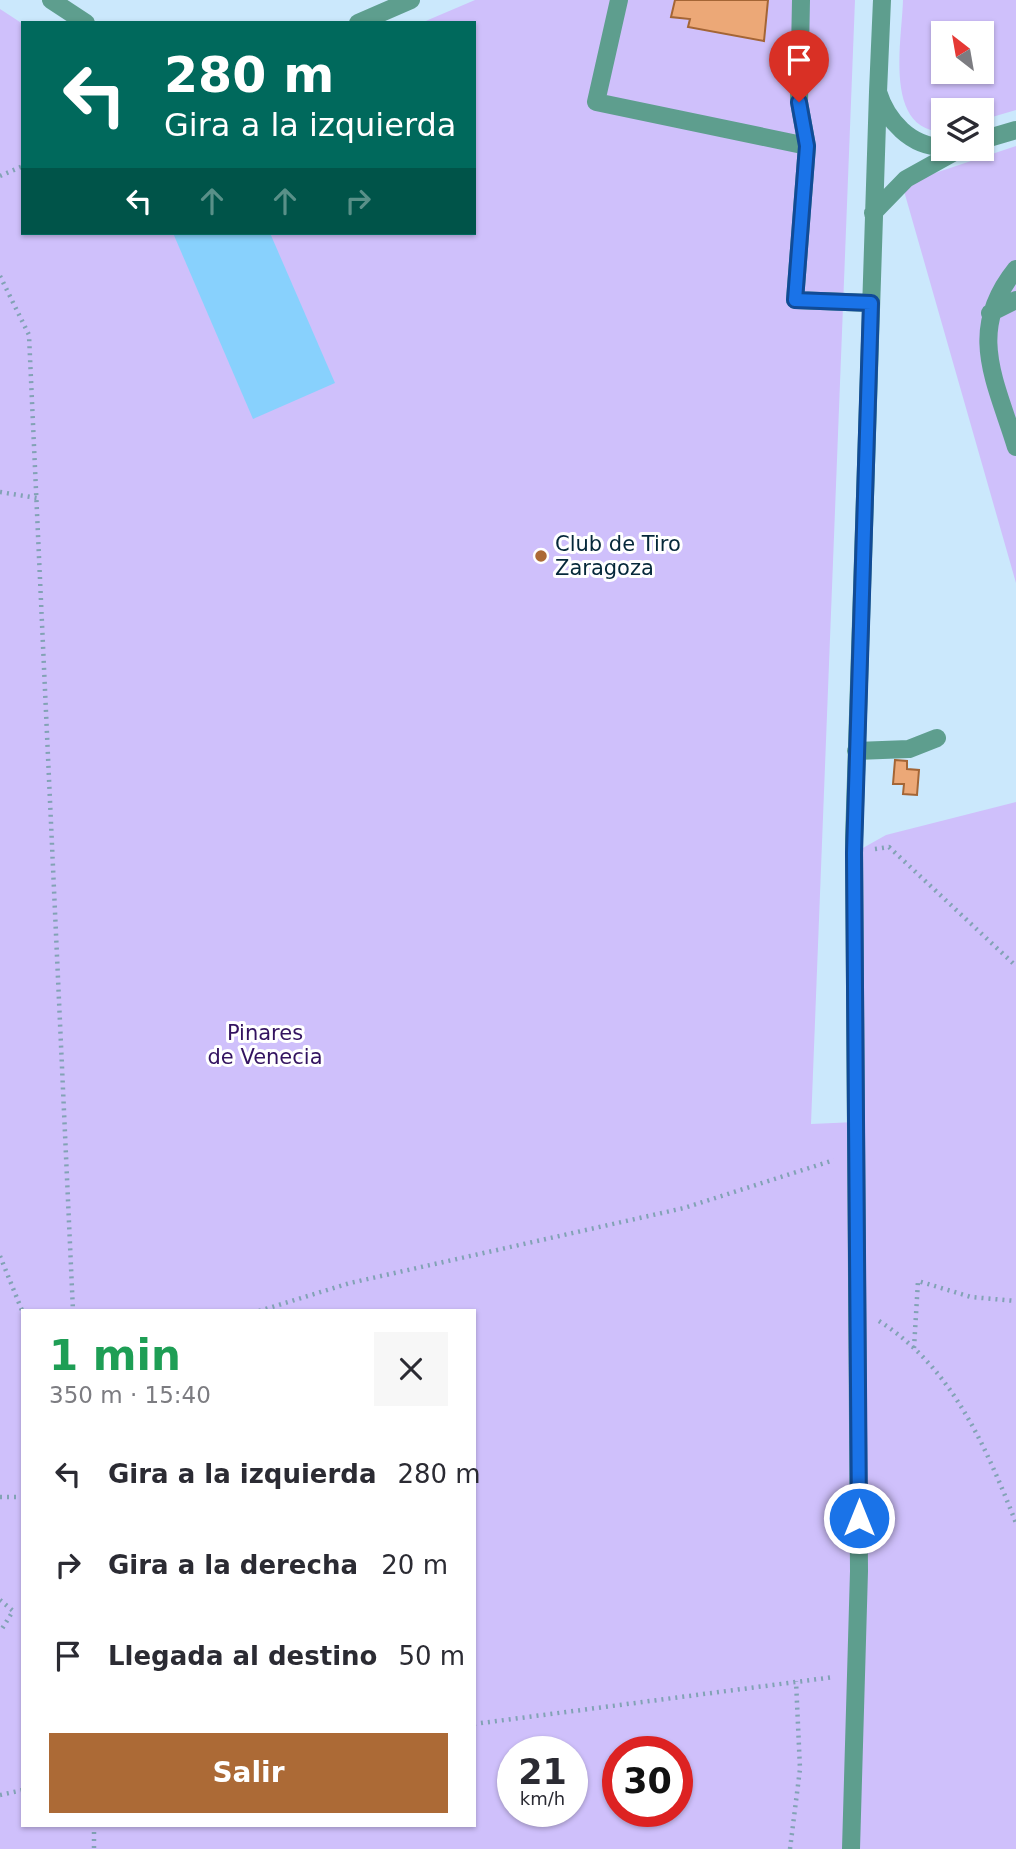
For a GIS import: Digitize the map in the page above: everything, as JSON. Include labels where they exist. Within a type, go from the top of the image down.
[{"type":"street","points":[[51,0],[83,21]]},
{"type":"street","points":[[363,21],[411,0]]},
{"type":"street","points":[[620,0],[596,102],[807,146]]},
{"type":"street","points":[[801,0],[799,102],[807,146],[795,300],[871,303]]},
{"type":"street","points":[[850,1849],[859,1571],[854,853],[882,0]]},
{"type":"street","points":[[878,92],[889,117],[901,130],[931,146]]},
{"type":"street","points":[[994,138],[1014,134]]},
{"type":"street","points":[[873,213],[906,178],[938,161]]},
{"type":"street","points":[[1016,269],[997,296],[990,313],[986,335],[1016,447]]},
{"type":"street","points":[[990,313],[1016,300]]},
{"type":"street","points":[[856,751],[909,749],[937,738]]},
{"type":"path","points":[[0,176],[21,167]]},
{"type":"path","points":[[0,276],[29,335],[73,1309]]},
{"type":"path","points":[[0,492],[37,498]]},
{"type":"path","points":[[854,853],[889,847],[1016,966]]},
{"type":"path","points":[[266,1309],[350,1283],[684,1208],[857,1153]]},
{"type":"path","points":[[0,1256],[21,1309]]},
{"type":"path","points":[[914,1349],[918,1281],[971,1297],[1016,1301]]},
{"type":"path","points":[[858,1308],[914,1349],[943,1381],[969,1418],[986,1449],[1016,1523]]},
{"type":"path","points":[[0,1497],[21,1497]]},
{"type":"path","points":[[0,1600],[13,1611],[21,1610]]},
{"type":"path","points":[[0,1632],[13,1611]]},
{"type":"path","points":[[476,1724],[856,1674]]},
{"type":"path","points":[[790,1849],[800,1769],[796,1681]]},
{"type":"path","points":[[0,1795],[21,1790]]},
{"type":"path","points":[[94,1827],[94,1849]]},
{"type":"green space","name":"Pinares de Venecia","points":[[475,0],[855,0],[811,1124],[856,1122],[854,853],[886,835],[1016,802],[1016,1849],[0,1849],[0,9],[21,23],[21,235],[476,235],[476,21],[426,21]]},
{"type":"green space","points":[[903,0],[1016,0],[1016,110],[994,116],[994,98],[931,98],[931,129],[924,127],[911,116],[904,100],[899,59]]},
{"type":"green space","points":[[1016,146],[1016,583],[902,184],[971,161],[994,161],[994,153]]},
{"type":"water","points":[[174,235],[271,235],[335,383],[253,419]]},
{"type":"building","points":[[675,0],[768,0],[764,41],[688,27],[690,19],[671,17]]},
{"type":"building","points":[[895,760],[907,761],[907,769],[919,770],[917,795],[903,794],[904,784],[893,784]]},
{"type":"place","name":"Club de Tiro Zaragoza","points":[[541,556]]},
{"type":"route","points":[[799,102],[807,146],[795,300],[871,303],[854,853],[859,1518]]}]
